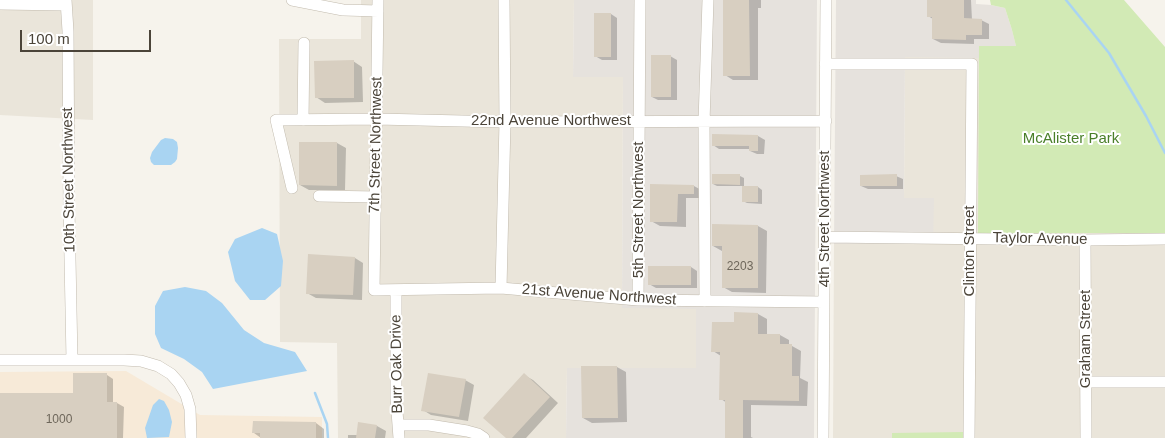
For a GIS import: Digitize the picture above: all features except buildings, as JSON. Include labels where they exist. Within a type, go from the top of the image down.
[{"type":"street","points":[[292,0],[343,10],[378,5]]},
{"type":"street","points":[[501,288],[505,122],[504,0]]},
{"type":"street","name":"5th Street Northwest","points":[[638,300],[640,0]]},
{"type":"street","points":[[705,301],[704,122],[708,0]]},
{"type":"street","name":"4th Street Northwest","points":[[823,438],[826,0]]},
{"type":"street","points":[[0,4],[66,2]]},
{"type":"street","name":"10th Street Northwest","points":[[66,2],[68,31],[72,360]]},
{"type":"street","name":"7th Street Northwest","points":[[374,290],[378,5]]},
{"type":"street","points":[[303,120],[304,43]]},
{"type":"street","name":"Clinton Street","points":[[825,64],[972,64],[969,438]]},
{"type":"street","name":"22nd Avenue Northwest","points":[[292,188],[276,120],[376,119],[505,122],[826,121]]},
{"type":"street","points":[[319,196],[376,197]]},
{"type":"street","name":"Taylor Avenue","points":[[825,237],[1165,240]]},
{"type":"street","name":"Graham Street","points":[[1085,240],[1086,438]]},
{"type":"street","name":"21st Avenue Northwest","points":[[374,290],[501,288],[638,300],[824,302]]},
{"type":"street","name":"Burr Oak Drive","points":[[396,290],[396,398],[399,438]]},
{"type":"street","points":[[0,360],[134,360],[151,363],[166,371],[179,383],[186,395],[190,409],[191,438]]},
{"type":"street","points":[[1086,382],[1165,382]]},
{"type":"street","points":[[399,424],[429,425],[467,431],[484,438]]},
{"type":"shaded area","points":[[0,0],[93,0],[93,120],[0,115]]},
{"type":"shaded area","points":[[361,0],[574,0],[573,76],[623,77],[622,308],[696,308],[696,369],[567,368],[566,438],[338,438],[337,343],[280,342],[279,39],[361,39]]},
{"type":"shaded area","points":[[574,0],[817,0],[814,438],[566,438],[567,368],[696,368],[696,309],[622,308],[623,77],[573,77]]},
{"type":"shaded area","points":[[836,0],[976,0],[976,4],[1005,8],[1016,46],[979,46],[979,58],[905,57],[904,198],[934,198],[933,244],[834,244]]},
{"type":"shaded area","points":[[905,57],[979,57],[1165,229],[1165,438],[833,438],[834,244],[933,244],[904,198]]},
{"type":"shaded area","points":[[126,371],[200,415],[322,417],[322,438],[0,438],[0,372]]},
{"type":"green space","name":"McAlister Park","points":[[990,0],[1124,0],[1165,47],[1165,233],[978,233],[979,46],[1016,46],[1005,8],[991,5]]},
{"type":"green space","points":[[963,432],[963,438],[892,438],[892,433]]},
{"type":"water","points":[[165,138],[173,139],[177,142],[177,159],[171,165],[154,165],[150,158],[152,152],[161,140]]},
{"type":"water","points":[[262,228],[277,234],[283,261],[281,286],[265,300],[250,300],[235,281],[228,252],[235,239]]},
{"type":"water","points":[[185,287],[206,291],[222,303],[244,330],[264,343],[295,352],[307,371],[213,389],[202,372],[184,359],[161,348],[155,334],[155,306],[163,291]]},
{"type":"water","points":[[159,399],[164,401],[169,410],[172,422],[169,437],[147,438],[145,428],[153,405]]},
{"type":"waterway","points":[[1066,0],[1109,53],[1146,116],[1165,153]]},
{"type":"waterway","points":[[315,393],[327,424],[328,438]]}]
